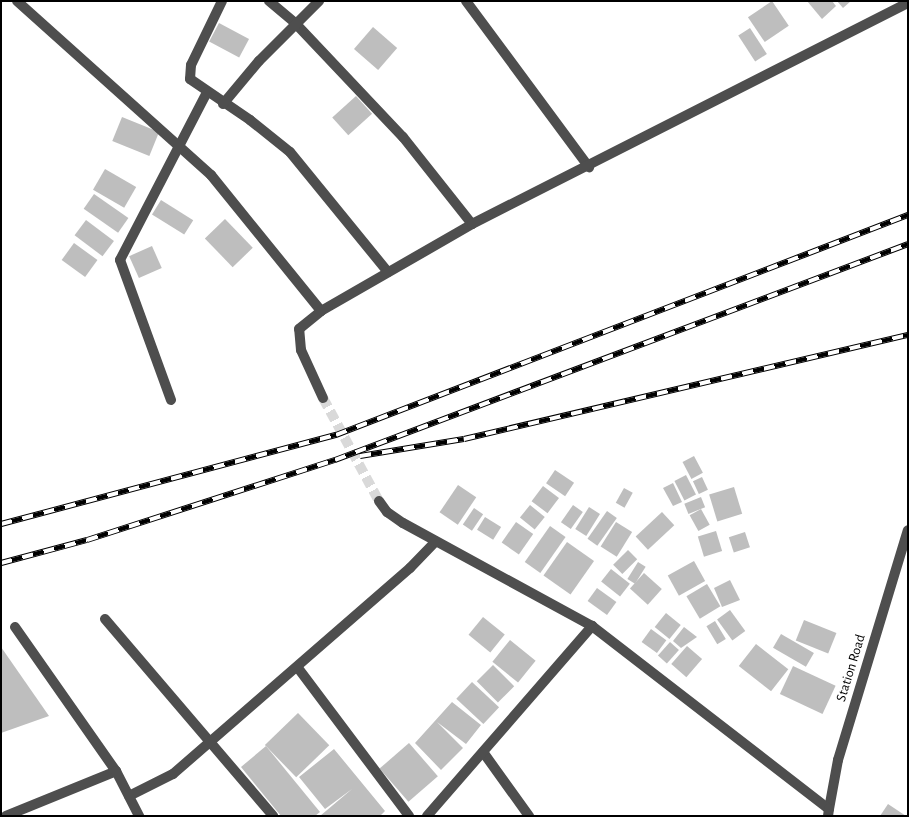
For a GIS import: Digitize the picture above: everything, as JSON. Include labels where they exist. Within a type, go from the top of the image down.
[{"type":"street","points":[[17,1],[181,145],[212,175],[321,311]]},
{"type":"street","points":[[222,1],[191,65],[190,79],[223,104],[250,120],[290,152],[388,272]]},
{"type":"street","points":[[269,1],[296,24],[403,137],[472,224]]},
{"type":"street","points":[[223,104],[319,1]]},
{"type":"street","points":[[466,1],[589,166]]},
{"type":"street","points":[[323,398],[302,350],[299,329],[321,311],[472,224],[589,166],[712,100],[908,3]]},
{"type":"street","points":[[171,400],[120,260],[207,92]]},
{"type":"street","points":[[379,501],[387,512],[436,541],[592,626],[828,812]]},
{"type":"street","name":"Station Road","points":[[828,812],[838,760],[908,530]]},
{"type":"street","points":[[129,796],[173,774],[298,668],[410,568],[436,541]]},
{"type":"street","points":[[105,619],[211,740],[273,816]]},
{"type":"street","points":[[427,816],[592,626]]},
{"type":"street","points":[[15,627],[116,771],[139,816]]},
{"type":"street","points":[[298,668],[408,816]]},
{"type":"street","points":[[483,752],[529,816]]},
{"type":"street","points":[[6,816],[116,771]]},
{"type":"building","points":[[772,1],[789,26],[765,42],[748,17]]},
{"type":"building","points":[[807,1],[832,1],[836,6],[822,19]]},
{"type":"building","points":[[837,1],[851,1],[843,8]]},
{"type":"building","points":[[219,23],[249,39],[239,58],[209,42]]},
{"type":"building","points":[[373,27],[397,48],[378,70],[354,49]]},
{"type":"building","points":[[750,28],[767,54],[755,62],[738,36]]},
{"type":"building","points":[[356,96],[372,114],[348,135],[332,117]]},
{"type":"building","points":[[122,117],[159,132],[149,156],[112,141]]},
{"type":"building","points":[[105,169],[136,187],[124,208],[93,190]]},
{"type":"building","points":[[94,194],[128,218],[118,233],[84,209]]},
{"type":"building","points":[[161,200],[193,220],[184,235],[152,214]]},
{"type":"building","points":[[225,219],[253,248],[233,267],[205,238]]},
{"type":"building","points":[[86,220],[114,241],[103,256],[75,235]]},
{"type":"building","points":[[74,243],[97,260],[85,277],[62,260]]},
{"type":"building","points":[[152,246],[162,268],[139,278],[129,256]]},
{"type":"building","points":[[694,456],[703,473],[691,479],[683,462]]},
{"type":"building","points":[[555,470],[574,483],[565,496],[546,483]]},
{"type":"building","points":[[686,475],[696,495],[684,501],[674,481]]},
{"type":"building","points":[[702,477],[708,490],[699,494],[693,481]]},
{"type":"building","points":[[673,483],[682,502],[673,506],[663,488]]},
{"type":"building","points":[[458,485],[476,497],[458,525],[440,512]]},
{"type":"building","points":[[543,486],[559,498],[548,513],[532,501]]},
{"type":"building","points":[[734,487],[742,514],[717,521],[709,495]]},
{"type":"building","points":[[624,488],[633,493],[625,508],[616,503]]},
{"type":"building","points":[[701,497],[705,507],[688,514],[684,504]]},
{"type":"building","points":[[530,505],[545,517],[535,529],[520,517]]},
{"type":"building","points":[[573,505],[583,512],[571,529],[561,522]]},
{"type":"building","points":[[589,507],[600,514],[586,536],[575,529]]},
{"type":"building","points":[[474,508],[483,514],[472,531],[463,525]]},
{"type":"building","points":[[701,509],[710,525],[698,531],[690,515]]},
{"type":"building","points":[[607,511],[617,518],[597,546],[587,539]]},
{"type":"building","points":[[662,512],[674,525],[648,550],[636,537]]},
{"type":"building","points":[[485,517],[501,527],[493,540],[477,530]]},
{"type":"building","points":[[516,522],[533,534],[519,555],[502,542]]},
{"type":"building","points":[[616,522],[632,532],[617,557],[601,547]]},
{"type":"building","points":[[550,526],[566,537],[540,573],[525,562]]},
{"type":"building","points":[[716,531],[722,551],[704,557],[698,537]]},
{"type":"building","points":[[745,532],[750,547],[734,552],[729,537]]},
{"type":"building","points":[[567,542],[594,561],[571,595],[543,576]]},
{"type":"building","points":[[628,550],[637,559],[622,574],[613,565]]},
{"type":"building","points":[[694,561],[705,581],[679,596],[668,576]]},
{"type":"building","points":[[638,562],[646,567],[635,584],[627,579]]},
{"type":"building","points":[[611,569],[630,584],[620,596],[601,582]]},
{"type":"building","points":[[644,573],[662,589],[648,605],[630,589]]},
{"type":"building","points":[[730,580],[740,600],[722,607],[714,588]]},
{"type":"building","points":[[707,584],[720,606],[700,619],[686,596]]},
{"type":"building","points":[[597,588],[616,602],[607,615],[588,601]]},
{"type":"building","points":[[730,610],[745,631],[732,640],[717,619]]},
{"type":"building","points":[[666,613],[681,625],[669,639],[655,627]]},
{"type":"building","points":[[483,617],[505,635],[490,652],[469,635]]},
{"type":"building","points":[[804,620],[836,633],[828,654],[796,640]]},
{"type":"building","points":[[715,621],[726,639],[717,644],[706,626]]},
{"type":"building","points":[[684,627],[697,637],[681,648],[673,641]]},
{"type":"building","points":[[651,629],[666,640],[657,653],[642,642]]},
{"type":"building","points":[[781,634],[814,653],[806,667],[773,648]]},
{"type":"building","points":[[510,640],[536,661],[518,683],[492,662]]},
{"type":"building","points":[[670,642],[679,650],[667,663],[658,655]]},
{"type":"building","points":[[756,644],[788,669],[771,691],[739,666]]},
{"type":"building","points":[[687,646],[702,659],[686,677],[671,664]]},
{"type":"building","points":[[1,647],[49,716],[1,733]]},
{"type":"building","points":[[493,665],[514,686],[498,702],[477,681]]},
{"type":"building","points":[[793,666],[836,686],[822,714],[780,694]]},
{"type":"building","points":[[472,682],[499,707],[483,724],[456,699]]},
{"type":"building","points":[[452,702],[481,725],[466,744],[437,722],[463,748],[441,770],[415,743]]},
{"type":"building","points":[[298,713],[329,745],[296,777],[265,745]]},
{"type":"building","points":[[409,743],[438,776],[408,802],[380,769]]},
{"type":"building","points":[[266,746],[320,812],[315,816],[281,816],[241,767]]},
{"type":"building","points":[[334,749],[385,811],[380,816],[320,816],[352,789],[325,809],[299,777]]},
{"type":"building","points":[[888,804],[906,816],[880,816]]},
{"type":"tunnel","points":[[323,398],[379,501]]},
{"type":"railway","points":[[1,524],[336,435],[908,215]]},
{"type":"railway","points":[[1,563],[87,540],[335,460],[908,244]]},
{"type":"railway","points":[[360,456],[464,439],[908,335]]}]
